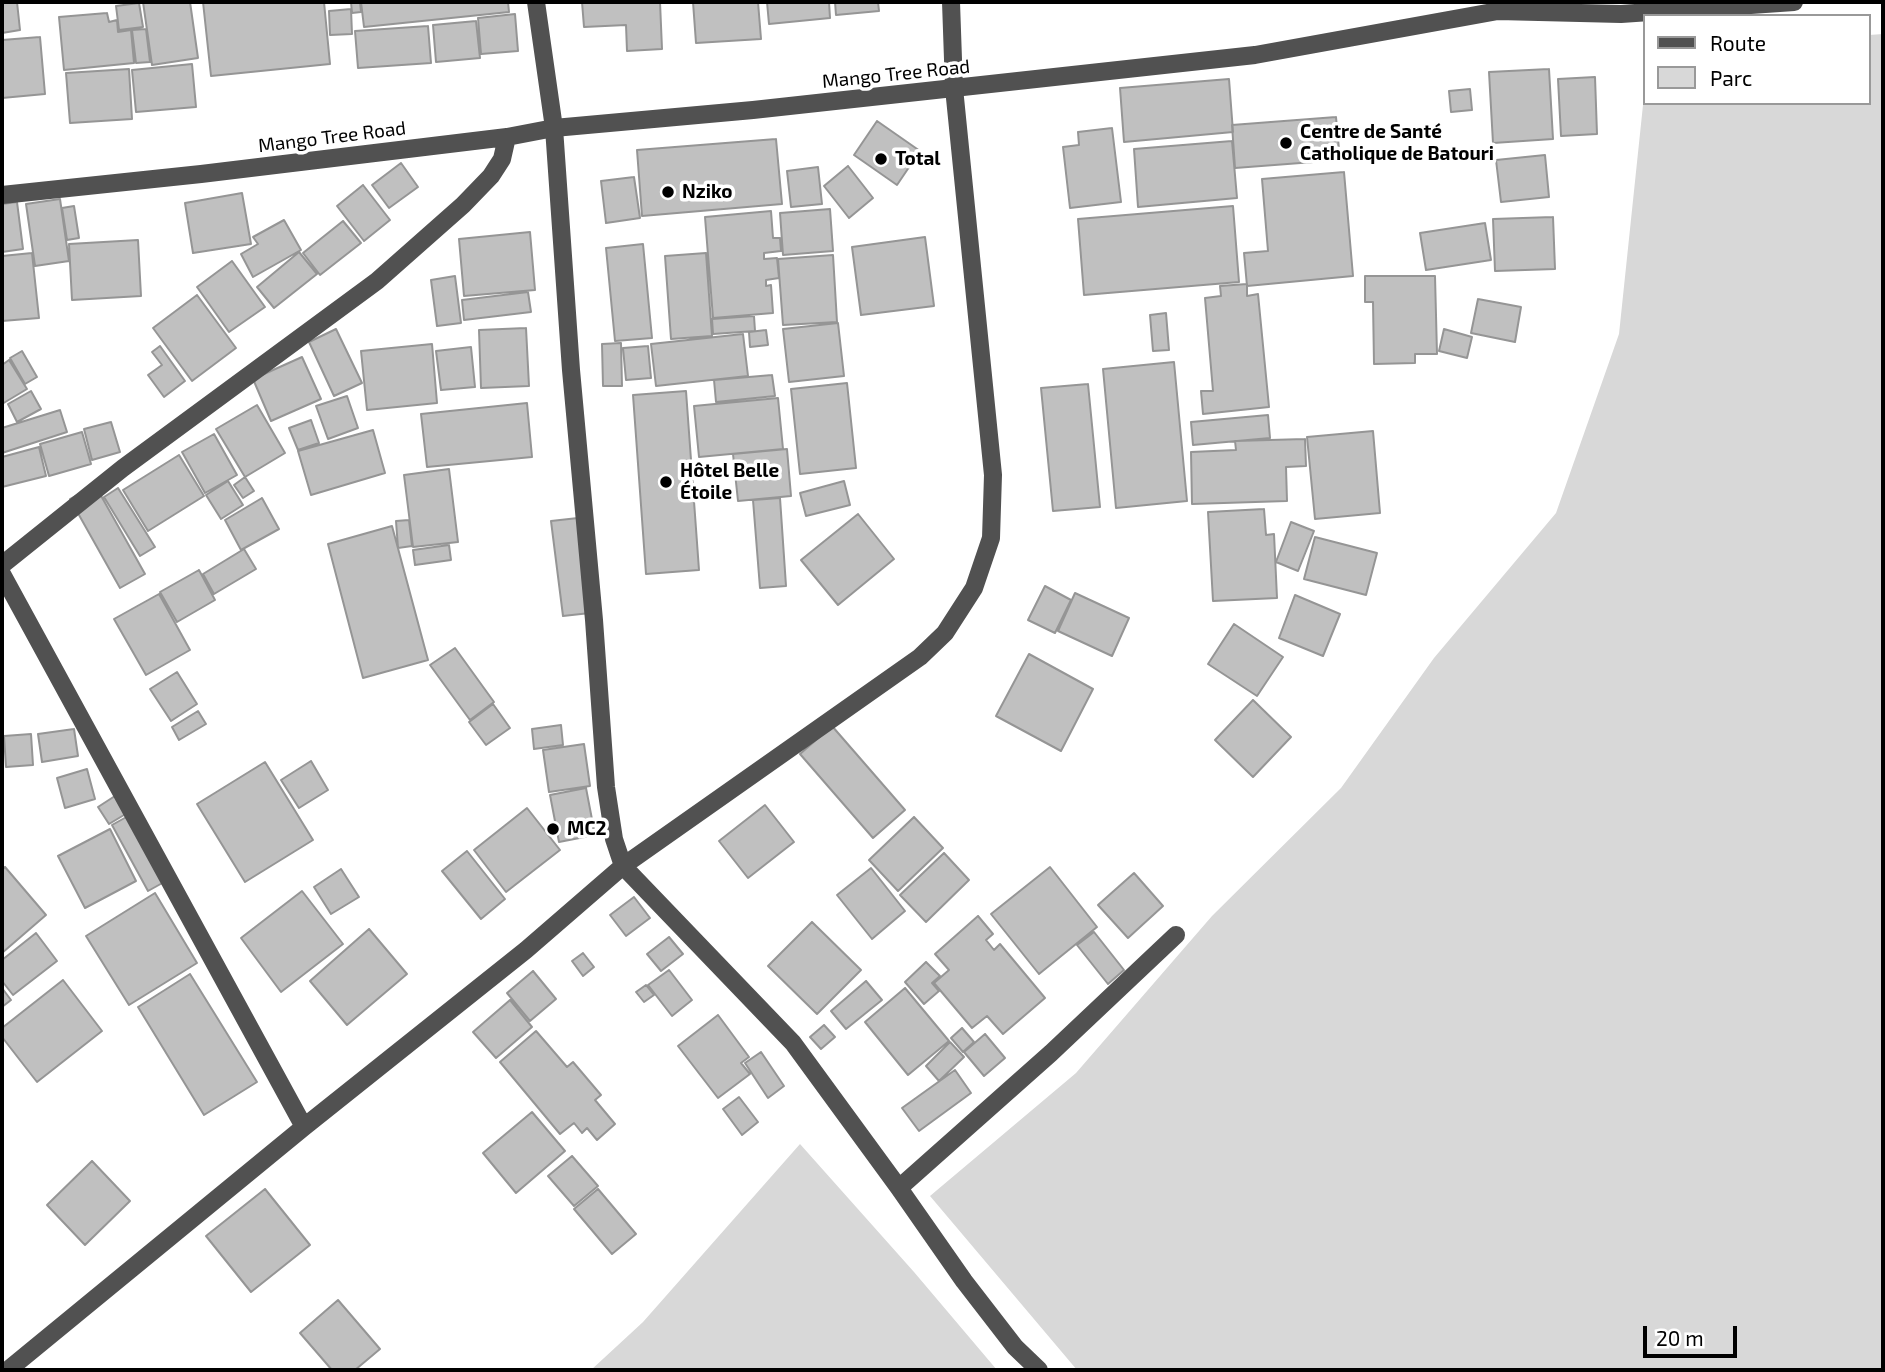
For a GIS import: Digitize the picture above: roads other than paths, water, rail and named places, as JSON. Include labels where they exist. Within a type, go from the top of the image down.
[{"type":"street","points":[[536,2],[554,128],[606,787],[614,839],[623,866],[793,1043],[900,1188],[964,1281],[1015,1347],[1038,1370]]},
{"type":"street","points":[[8,1370],[304,1127],[526,950],[623,866],[920,657],[944,633],[974,589],[991,538],[993,475],[954,89],[951,2]]},
{"type":"street","name":"Mango Tree Road","points":[[2,195],[508,137],[554,128],[753,110],[1255,55],[1497,7],[1621,14],[1794,2]]},
{"type":"street","points":[[2,565],[123,468],[377,281],[463,205],[491,176],[502,159],[508,137]]},
{"type":"street","points":[[2,574],[304,1127]]},
{"type":"street","points":[[900,1188],[1051,1053],[1175,935]]},
{"type":"place","name":"Centre de Santé Catholique de Batouri","points":[[1286,143]]},
{"type":"place","name":"Total","points":[[881,159]]},
{"type":"place","name":"Nziko","points":[[668,192]]},
{"type":"place","name":"Hôtel Belle Étoile","points":[[666,482]]},
{"type":"place","name":"MC2","points":[[553,829]]}]
